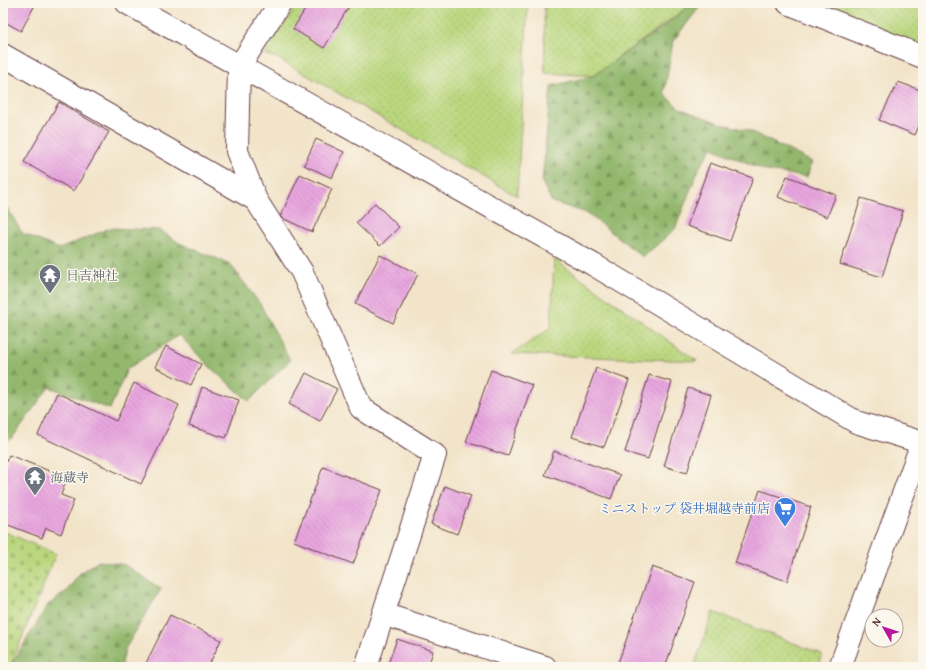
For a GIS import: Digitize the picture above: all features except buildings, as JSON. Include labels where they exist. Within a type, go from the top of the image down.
[{"type":"street","points":[[127,3],[594,265],[856,422],[923,442],[840,667]]},
{"type":"street","points":[[280,3],[239,66],[237,151],[256,200],[302,272],[361,408],[435,455],[366,667]]},
{"type":"street","points":[[788,3],[923,57]]},
{"type":"street","points":[[3,55],[256,200]]},
{"type":"street","points":[[383,614],[545,667]]},
{"type":"green space","points":[[298,3],[528,3],[517,196],[277,58],[264,54]]},
{"type":"green space","points":[[544,3],[693,3],[593,76],[545,73]]},
{"type":"green space","points":[[693,3],[703,3],[673,41],[664,94],[679,108],[719,123],[750,131],[812,162],[807,177],[767,171],[712,148],[699,168],[675,229],[643,257],[587,213],[552,202],[542,182],[551,86],[593,76],[665,25]]},
{"type":"green space","points":[[793,3],[923,3],[923,54]]},
{"type":"green space","points":[[3,201],[22,233],[59,249],[110,228],[159,230],[181,244],[230,264],[260,304],[290,360],[249,401],[212,369],[179,335],[127,369],[110,409],[49,387],[13,437],[3,445]]},
{"type":"green space","points":[[554,259],[697,361],[512,354],[551,328]]},
{"type":"green space","points":[[3,531],[56,554],[10,667],[3,667]]},
{"type":"green space","points":[[99,561],[125,565],[161,589],[125,649],[121,667],[14,667],[11,665],[48,605],[66,592],[81,572]]},
{"type":"green space","points":[[713,612],[822,654],[818,667],[694,667]]},
{"type":"place","name":"日吉神社","points":[[50,294]]},
{"type":"place","name":"海蔵寺","points":[[35,496]]},
{"type":"place","name":"ミニストップ 袋井堀越寺前店","points":[[785,528]]}]
